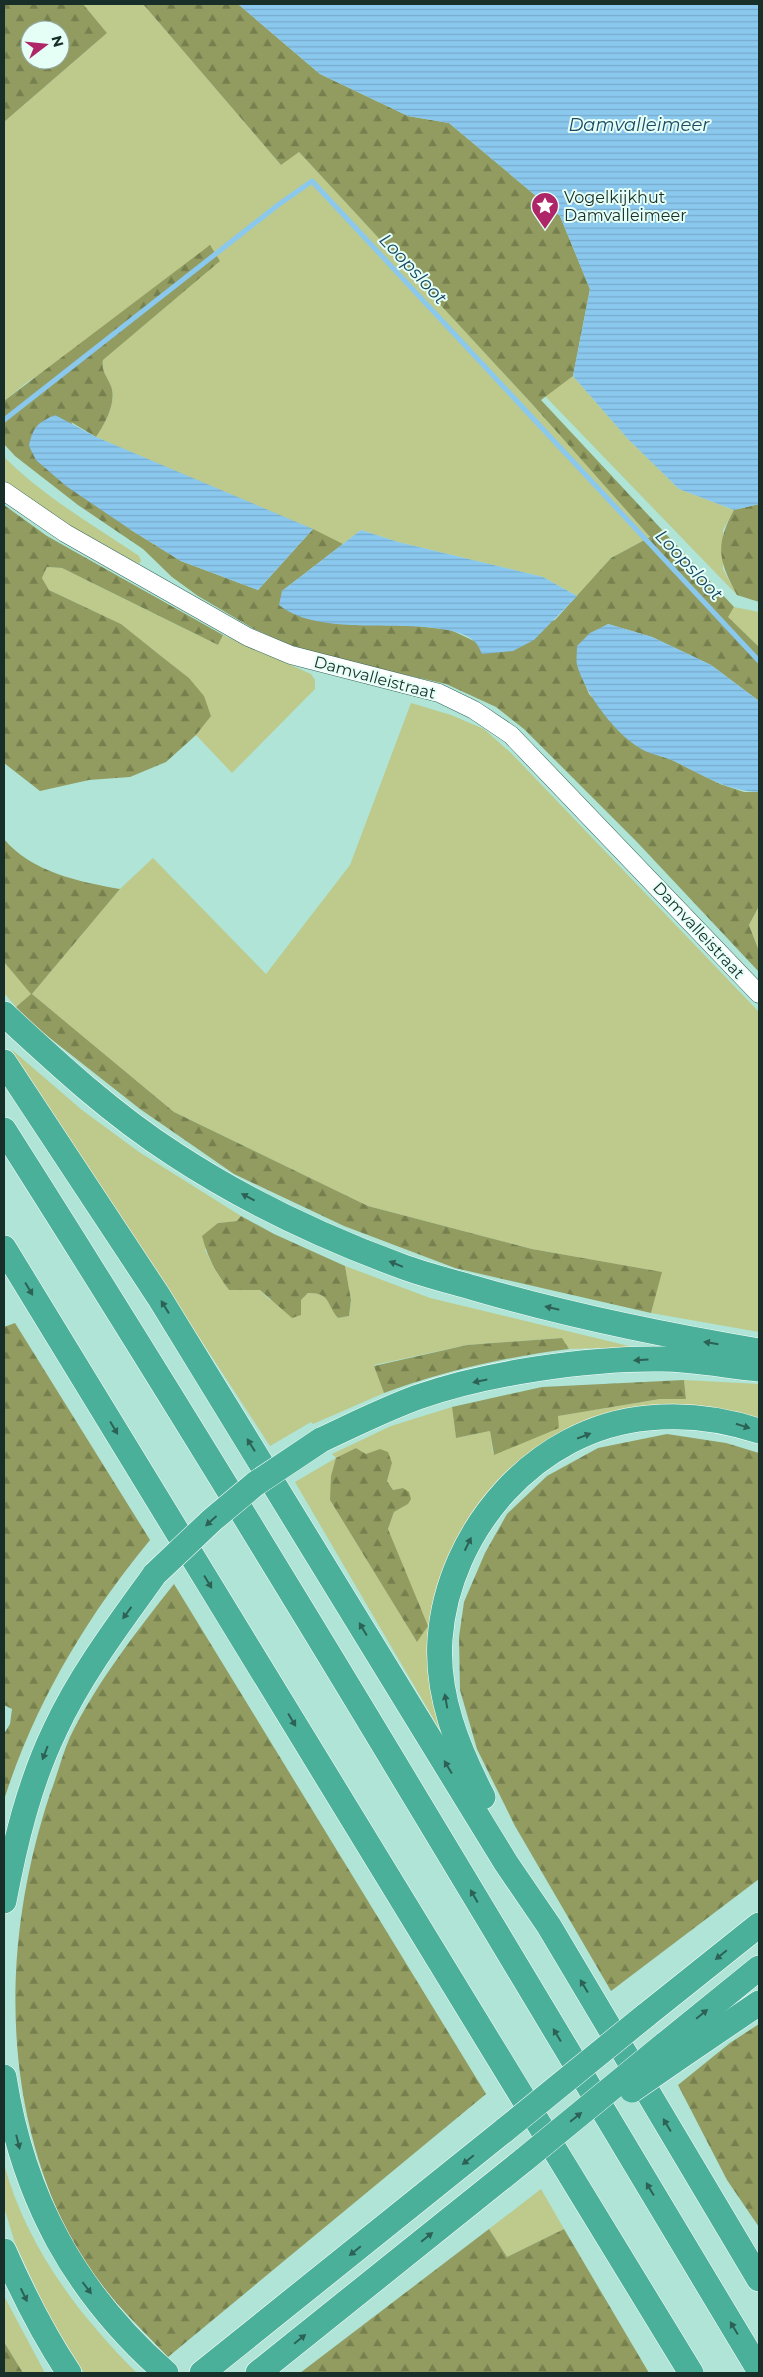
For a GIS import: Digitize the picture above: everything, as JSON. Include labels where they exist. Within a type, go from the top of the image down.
[{"type":"highway","points":[[4,1014],[77,1081],[173,1153],[231,1188],[294,1221],[402,1266],[519,1301],[685,1338],[759,1351]]},
{"type":"highway","points":[[4,1062],[159,1297],[506,1863],[549,1926],[759,2279]]},
{"type":"highway","points":[[4,1130],[400,1770],[511,1960],[759,2370]]},
{"type":"highway","points":[[4,1248],[691,2373]]},
{"type":"highway","points":[[4,1901],[26,1804],[54,1730],[101,1649],[155,1574],[212,1520],[255,1484],[321,1440],[419,1397],[475,1381],[589,1363],[662,1359],[759,1369]]},
{"type":"highway","points":[[549,1926],[517,1856],[469,1771],[448,1716],[441,1675],[440,1639],[455,1570],[477,1525],[502,1494],[541,1458],[576,1439],[609,1426],[646,1418],[680,1416],[735,1423],[759,1431]]},
{"type":"highway","points":[[202,2373],[759,1924]]},
{"type":"highway","points":[[667,2054],[759,1968]]},
{"type":"highway","points":[[260,2372],[604,2094],[667,2054],[759,2003]]},
{"type":"highway","points":[[4,2077],[21,2153],[42,2209],[73,2269],[107,2313],[145,2355],[166,2373]]},
{"type":"highway","points":[[701,2182],[738,2220],[759,2252]]},
{"type":"highway","points":[[4,2251],[24,2296],[53,2349],[69,2373]]},
{"type":"street","name":"Damvalleistraat","points":[[4,491],[65,532],[248,637],[291,655],[438,693],[474,710],[511,735],[759,994]]},
{"type":"green space","points":[[4,4],[83,4],[107,33],[70,65],[70,20],[20,20],[20,70],[64,70],[4,122]]},
{"type":"green space","points":[[83,4],[143,4],[281,165],[298,151],[533,405],[650,537],[611,558],[577,596],[543,577],[398,542],[361,530],[343,544],[96,437],[106,419],[112,399],[111,386],[104,370],[103,360],[219,261],[26,383],[4,401],[4,122],[64,70],[70,70],[70,65],[107,33]]},
{"type":"green space","points":[[143,4],[238,4],[320,74],[408,116],[449,123],[560,216],[590,289],[573,376],[541,400],[734,607],[728,617],[759,647],[759,701],[711,665],[652,637],[608,624],[577,646],[577,664],[589,694],[644,750],[672,760],[720,784],[744,792],[759,792],[759,906],[749,925],[759,951],[759,972],[637,842],[524,729],[496,707],[446,684],[305,652],[254,629],[198,596],[172,577],[143,549],[78,505],[15,456],[4,444],[4,401],[210,245],[220,261],[103,360],[104,370],[111,386],[112,399],[106,419],[96,437],[71,422],[131,530],[181,561],[258,590],[313,529],[343,544],[282,591],[408,625],[451,630],[474,641],[555,620],[611,558],[650,537],[533,405],[299,152],[281,165]]},
{"type":"green space","points":[[573,376],[628,439],[679,489],[734,510],[723,530],[723,569],[737,595],[545,396]]},
{"type":"green space","points":[[4,457],[35,485],[139,556],[141,561],[139,564],[68,525],[4,480]]},
{"type":"green space","points":[[759,504],[759,602],[737,595],[726,572],[721,552],[724,533],[734,510]]},
{"type":"green space","points":[[4,505],[47,536],[223,635],[218,645],[62,568],[47,567],[42,578],[49,590],[121,624],[189,678],[204,696],[211,716],[196,735],[166,762],[130,777],[89,780],[40,791],[4,763]]},
{"type":"green space","points":[[47,567],[62,568],[218,645],[223,635],[311,674],[315,680],[315,689],[232,773],[196,735],[211,715],[189,678],[121,624],[49,590],[42,578]]},
{"type":"green space","points":[[734,607],[759,612],[759,647],[727,617]]},
{"type":"green space","points":[[411,703],[451,715],[484,729],[512,754],[759,1012],[759,1332],[651,1313],[661,1272],[532,1249],[368,1206],[174,1112],[32,994],[120,889],[153,858],[266,974],[350,865]]},
{"type":"green space","points":[[4,839],[28,860],[57,874],[120,889],[32,994],[174,1112],[368,1206],[532,1249],[662,1272],[651,1313],[455,1268],[344,1226],[234,1174],[140,1109],[32,1024],[16,1007],[31,994],[4,962]]},
{"type":"green space","points":[[759,906],[759,951],[749,925]]},
{"type":"green space","points":[[4,962],[32,994],[16,1007],[4,993]]},
{"type":"green space","points":[[11,1049],[82,1110],[139,1152],[241,1216],[238,1221],[218,1223],[205,1250],[229,1290],[260,1290],[270,1300],[301,1300],[308,1293],[321,1295],[327,1300],[338,1318],[349,1316],[351,1300],[345,1266],[430,1298],[633,1347],[569,1349],[561,1338],[467,1345],[374,1365],[384,1393],[313,1424],[311,1422],[270,1446]]},
{"type":"green space","points":[[241,1216],[274,1234],[345,1266],[351,1300],[349,1316],[338,1318],[327,1300],[321,1295],[308,1293],[301,1300],[301,1315],[292,1318],[260,1290],[229,1290],[212,1264],[202,1236],[218,1223],[237,1221]]},
{"type":"green space","points":[[15,1323],[150,1540],[105,1599],[65,1663],[31,1730],[4,1800],[4,1734],[10,1724],[12,1709],[4,1705],[4,1327]]},
{"type":"green space","points":[[562,1338],[569,1349],[475,1366],[429,1378],[384,1393],[374,1366],[467,1345]]},
{"type":"green space","points":[[684,1380],[759,1384],[759,1424],[577,1430],[455,1549],[443,1727],[440,1730],[295,1482],[336,1458],[332,1454],[391,1426],[452,1407],[456,1438],[490,1431],[493,1454],[557,1416],[660,1399],[686,1399]],"holes":[[[356,1448],[366,1454],[392,1463],[387,1481],[393,1490],[403,1488],[408,1504],[394,1512],[388,1529],[401,1561],[417,1642],[330,1500]]]},
{"type":"green space","points":[[684,1380],[686,1399],[660,1399],[558,1416],[559,1428],[494,1455],[490,1431],[456,1438],[452,1407],[542,1387]]},
{"type":"green space","points":[[667,1434],[726,1443],[759,1453],[759,1879],[611,1991],[515,1826],[477,1749],[460,1690],[459,1637],[464,1602],[485,1553],[507,1514],[547,1476],[598,1448]]},
{"type":"green space","points":[[356,1448],[366,1454],[380,1449],[388,1452],[392,1463],[387,1481],[393,1490],[403,1488],[409,1492],[411,1499],[408,1504],[394,1512],[388,1529],[428,1626],[417,1642],[330,1500],[331,1476],[336,1458]]},
{"type":"green space","points":[[174,1584],[486,2094],[168,2357],[120,2307],[87,2267],[52,2198],[34,2143],[22,2085],[16,2027],[16,1968],[22,1910],[34,1851],[50,1794],[67,1744],[105,1677]]},
{"type":"green space","points":[[759,2024],[759,2227],[727,2180],[678,2085],[730,2043]]},
{"type":"green space","points":[[4,2164],[26,2223],[57,2277],[94,2327],[137,2373],[84,2373],[49,2316],[15,2243],[4,2207]]},
{"type":"green space","points":[[541,2189],[564,2229],[507,2257],[489,2229]]},
{"type":"green space","points":[[489,2229],[507,2257],[564,2229],[649,2373],[300,2373]]},
{"type":"green space","points":[[4,2296],[45,2373],[23,2373],[4,2342]]},
{"type":"green space","points":[[4,2342],[23,2373],[4,2373]]},
{"type":"water","name":"Damvalleimeer","points":[[238,4],[759,4],[759,504],[734,510],[679,489],[628,439],[573,376],[590,289],[560,216],[449,123],[408,116],[320,74]]},
{"type":"water","points":[[55,415],[96,437],[313,529],[258,590],[181,561],[66,486],[36,460],[29,446],[32,434],[40,423]]},
{"type":"water","points":[[361,530],[398,542],[543,577],[577,596],[534,640],[513,651],[482,654],[474,641],[466,635],[456,632],[417,626],[353,625],[312,620],[294,614],[279,605],[282,591]]},
{"type":"water","points":[[608,624],[652,637],[711,665],[759,701],[759,792],[736,789],[705,777],[674,761],[645,751],[634,745],[614,726],[587,689],[577,665],[577,646],[590,633]]},
{"type":"waterway","name":"Loopsloot","points":[[4,420],[278,205],[312,181],[759,661]]},
{"type":"place","name":"Vogelkijkhut Damvalleimeer","points":[[545,230]]}]
